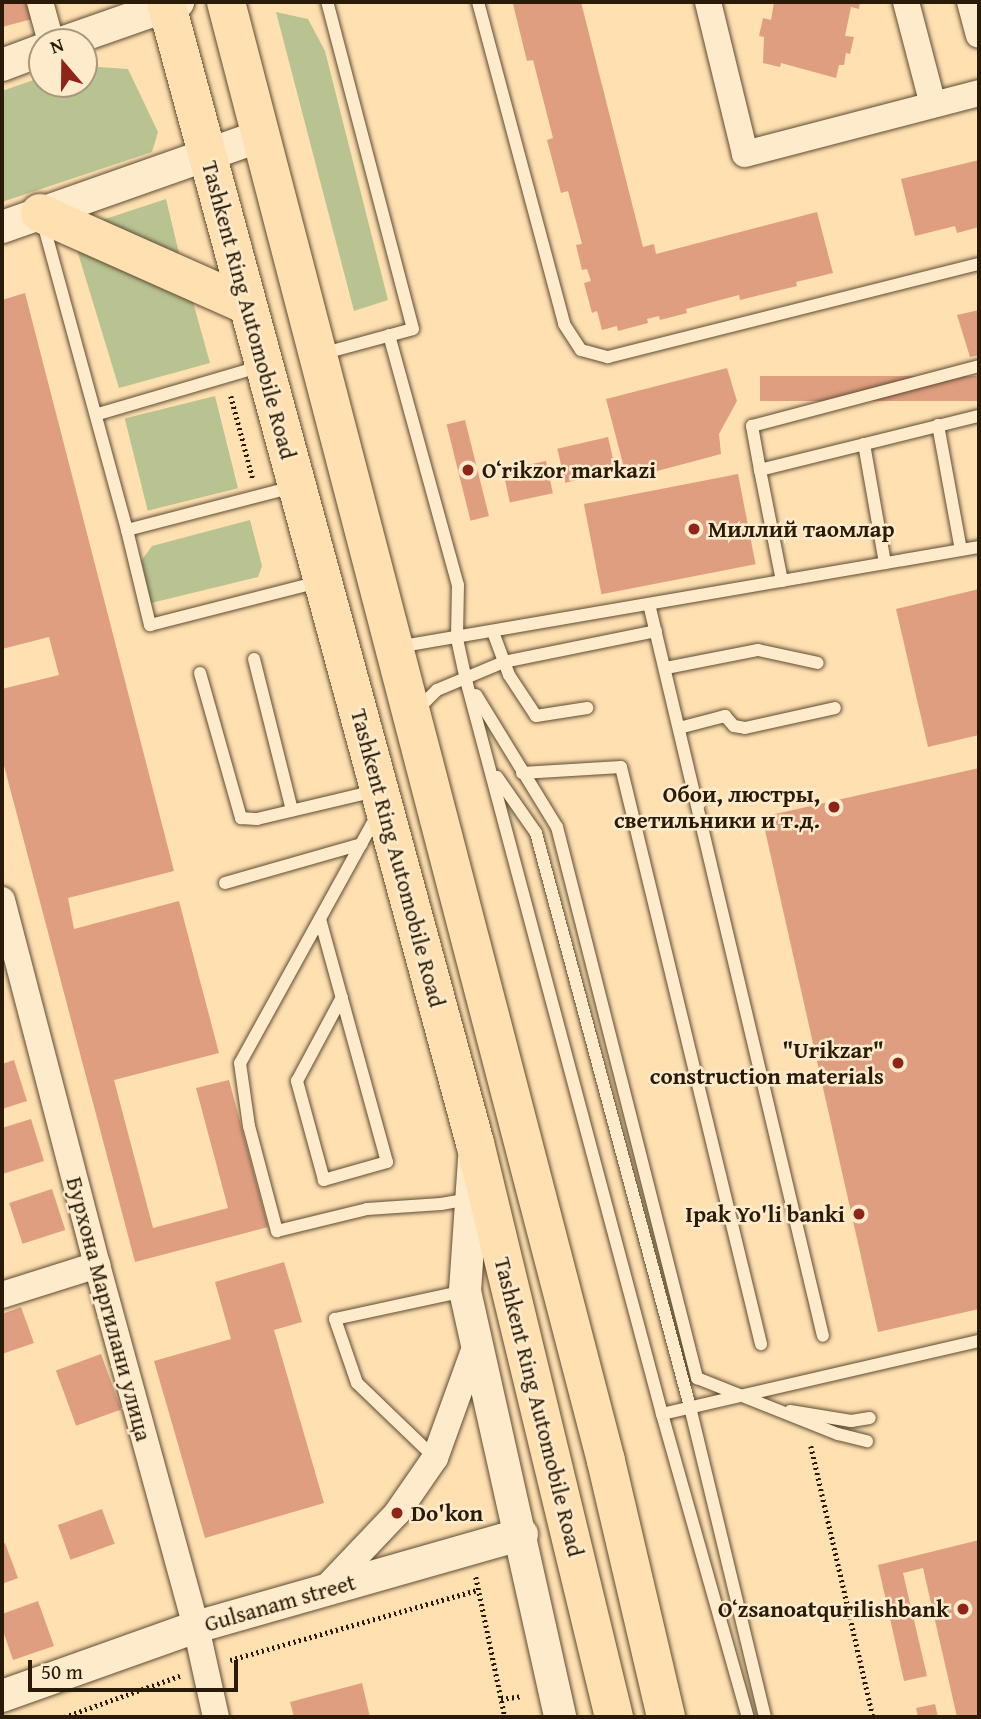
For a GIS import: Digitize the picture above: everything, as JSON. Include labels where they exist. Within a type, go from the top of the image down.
[{"type":"highway","name":"Tashkent Ring Automobile Road","points":[[226,2],[602,1448],[666,1717]]},
{"type":"highway","name":"Tashkent Ring Automobile Road","points":[[170,3],[206,155],[475,1143],[614,1717]]},
{"type":"highway","points":[[40,213],[247,305]]},
{"type":"street","points":[[40,2],[47,28]]},
{"type":"street","points":[[708,2],[745,154],[979,93]]},
{"type":"street","points":[[906,2],[933,105]]},
{"type":"street","points":[[970,2],[979,35]]},
{"type":"street","points":[[98,29],[170,3]]},
{"type":"street","points":[[2,65],[28,55]]},
{"type":"street","points":[[2,227],[261,136]]},
{"type":"street","name":"Бурхона Маргилани улица","points":[[2,900],[97,1265],[196,1627],[216,1717]]},
{"type":"street","points":[[475,1143],[469,1199],[465,1291],[522,1534],[560,1717]]},
{"type":"street","points":[[2,1295],[97,1265]]},
{"type":"street","points":[[326,1589],[397,1513],[435,1458],[476,1345]]},
{"type":"street","name":"Gulsanam street","points":[[2,1696],[196,1627],[522,1534]]},
{"type":"lane","points":[[317,355],[413,329],[327,2]]},
{"type":"lane","points":[[478,2],[565,324],[581,350],[608,357],[979,264]]},
{"type":"lane","points":[[40,213],[97,414],[150,625],[323,581]]},
{"type":"lane","points":[[389,335],[458,584],[457,639],[467,680],[663,1414],[748,1717]]},
{"type":"lane","points":[[97,414],[264,365]]},
{"type":"lane","points":[[782,581],[752,426],[979,366]]},
{"type":"lane","points":[[760,470],[979,416]]},
{"type":"lane","points":[[938,425],[961,550]]},
{"type":"lane","points":[[864,444],[885,563]]},
{"type":"lane","points":[[127,530],[297,486]]},
{"type":"lane","points":[[393,648],[979,547]]},
{"type":"lane","points":[[649,604],[823,1336]]},
{"type":"lane","points":[[411,716],[437,690],[467,680],[504,662],[656,631]]},
{"type":"lane","points":[[493,632],[509,675],[536,716],[587,708]]},
{"type":"lane","points":[[666,668],[758,650],[818,663]]},
{"type":"lane","points":[[254,659],[292,810]]},
{"type":"lane","points":[[200,673],[241,818],[257,819],[292,810],[381,797]]},
{"type":"lane","points":[[467,680],[522,773],[558,827],[697,1378],[838,1434],[867,1441]]},
{"type":"lane","points":[[679,728],[725,716],[734,726],[745,728],[835,708]]},
{"type":"lane","points":[[491,768],[536,833],[690,1407],[765,1717]]},
{"type":"lane","points":[[522,773],[621,768],[761,1344]]},
{"type":"lane","points":[[381,797],[362,844],[240,1063],[249,1126],[277,1231],[367,1209],[441,1204],[469,1199]]},
{"type":"lane","points":[[225,883],[362,844]]},
{"type":"lane","points":[[320,919],[342,997],[387,1163],[324,1180],[297,1081],[342,997]]},
{"type":"lane","points":[[435,1458],[357,1383],[335,1319],[465,1291]]},
{"type":"lane","points":[[663,1414],[979,1341]]},
{"type":"lane","points":[[769,1408],[851,1421],[870,1418]]},
{"type":"path","points":[[226,377],[257,496]]},
{"type":"path","points":[[811,1444],[873,1717]]},
{"type":"path","points":[[470,1548],[505,1717]]},
{"type":"path","points":[[64,1717],[204,1667],[478,1590]]},
{"type":"path","points":[[501,1699],[522,1694]]},
{"type":"green space","points":[[276,12],[308,19],[325,51],[388,300],[354,311]]},
{"type":"green space","points":[[98,67],[128,69],[158,132],[152,152],[2,202],[2,91],[28,82],[28,98],[98,98]]},
{"type":"green space","points":[[166,199],[182,266],[84,226]]},
{"type":"green space","points":[[74,240],[191,295],[210,363],[119,388]]},
{"type":"green space","points":[[215,396],[238,488],[148,511],[125,418]]},
{"type":"green space","points":[[250,520],[262,566],[258,577],[151,603],[141,561],[152,546]]},
{"type":"building","points":[[2,2],[27,2],[32,19],[2,27]]},
{"type":"building","points":[[581,2],[643,247],[654,244],[656,254],[817,212],[833,273],[796,282],[797,286],[740,300],[739,295],[686,309],[687,313],[660,320],[659,316],[647,319],[648,323],[618,331],[617,326],[602,330],[597,311],[592,313],[584,283],[591,281],[587,269],[582,270],[576,245],[582,244],[568,191],[561,193],[547,140],[553,138],[533,60],[527,61],[513,4]]},
{"type":"building","points":[[774,2],[860,2],[859,9],[851,7],[845,36],[854,37],[850,54],[846,53],[844,65],[839,65],[836,78],[781,63],[780,67],[763,63],[764,37],[759,36],[763,18],[771,20]]},
{"type":"building","points":[[979,160],[979,227],[957,233],[955,226],[915,236],[901,179]]},
{"type":"building","points":[[25,293],[174,871],[68,898],[74,929],[179,901],[219,1053],[114,1080],[153,1228],[228,1208],[196,1088],[229,1080],[268,1227],[135,1262],[2,758],[2,689],[59,675],[49,637],[2,649],[2,300]]},
{"type":"building","points":[[979,310],[979,355],[970,357],[957,315]]},
{"type":"building","points":[[727,368],[737,401],[719,434],[721,454],[627,479],[606,399]]},
{"type":"building","points":[[760,376],[979,376],[979,401],[760,401]]},
{"type":"building","name":"Oʻrikzor markazi","points":[[465,420],[489,516],[471,521],[447,425]]},
{"type":"building","points":[[608,437],[616,471],[565,483],[557,449]]},
{"type":"building","points":[[546,461],[553,493],[510,502],[503,470]]},
{"type":"building","points":[[738,474],[756,564],[601,594],[584,504]]},
{"type":"building","points":[[979,589],[979,735],[928,747],[896,609]]},
{"type":"building","name":"\"Urikzar\" construction materials","points":[[979,768],[979,1309],[878,1332],[762,817]]},
{"type":"building","points":[[14,1060],[27,1101],[2,1109],[2,1064]]},
{"type":"building","points":[[31,1119],[44,1161],[2,1174],[2,1128]]},
{"type":"building","points":[[52,1189],[65,1230],[22,1244],[9,1203]]},
{"type":"building","points":[[284,1262],[302,1322],[274,1330],[324,1503],[205,1538],[154,1361],[231,1339],[215,1282]]},
{"type":"building","points":[[21,1307],[34,1343],[2,1354],[2,1314]]},
{"type":"building","points":[[101,1354],[121,1409],[76,1426],[56,1370]]},
{"type":"building","points":[[102,1509],[115,1544],[70,1560],[58,1525]]},
{"type":"building","points":[[979,1540],[979,1717],[957,1717],[923,1568],[903,1573],[927,1676],[904,1681],[878,1565]]},
{"type":"building","points":[[5,1543],[18,1578],[2,1584],[2,1544]]},
{"type":"building","points":[[38,1601],[54,1646],[13,1660],[2,1628],[2,1614]]},
{"type":"building","points":[[362,1683],[370,1717],[294,1717],[290,1702]]},
{"type":"building","points":[[935,1704],[938,1717],[918,1717],[916,1708]]},
{"type":"place","name":"Oʻrikzor markazi","points":[[468,470]]},
{"type":"place","name":"Миллий таомлар","points":[[694,529]]},
{"type":"place","name":"Обои, люстры, светильники и т.д.","points":[[834,807]]},
{"type":"place","name":"\"Urikzar\" construction materials","points":[[898,1063]]},
{"type":"place","name":"Ipak Yo'li banki","points":[[859,1214]]},
{"type":"place","name":"Do'kon","points":[[397,1513]]},
{"type":"place","name":"Oʻzsanoatqurilishbank","points":[[963,1609]]}]
